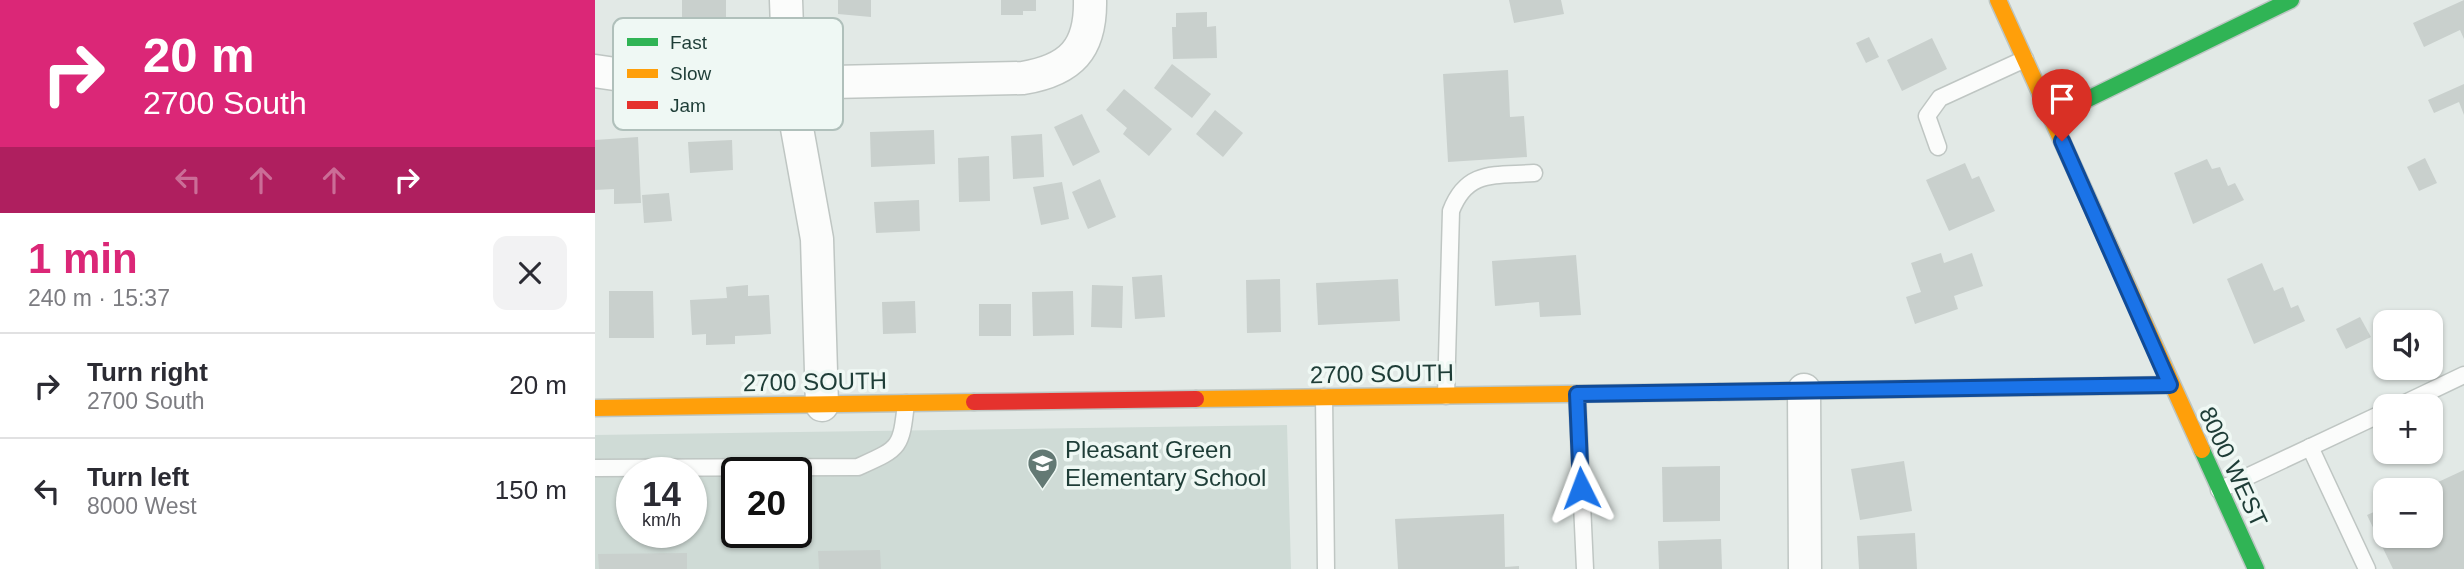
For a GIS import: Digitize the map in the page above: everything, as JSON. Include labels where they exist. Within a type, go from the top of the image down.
[{"type":"street","points":[[786,0],[787,18]]},
{"type":"street","points":[[843,80],[1023,78],[1055,70],[1077,52],[1087,37],[1090,0]]},
{"type":"street","name":"8000 WEST","points":[[1998,0],[2170,385],[2256,569]]},
{"type":"street","points":[[2051,117],[2291,0]]},
{"type":"street","points":[[595,71],[613,74]]},
{"type":"street","points":[[797,130],[817,239],[822,405]]},
{"type":"street","name":"2700 SOUTH","points":[[595,408],[2170,385]]},
{"type":"street","points":[[1804,390],[1805,569]]},
{"type":"lane","points":[[1938,147],[1927,116],[1940,98],[2025,59]]},
{"type":"lane","points":[[1446,396],[1451,211],[1458,191],[1479,177],[1534,173]]},
{"type":"lane","points":[[2425,394],[2464,376]]},
{"type":"lane","points":[[1577,394],[1585,569]]},
{"type":"lane","points":[[1324,397],[1326,569]]},
{"type":"lane","points":[[595,468],[858,467],[890,453],[902,439],[906,403]]},
{"type":"lane","points":[[2219,490],[2373,418]]},
{"type":"lane","points":[[2311,447],[2367,569]]},
{"type":"shaded area","name":"Pleasant Green Elementary School","points":[[1287,425],[1291,569],[595,569],[595,435]]},
{"type":"building","points":[[682,0],[726,0],[726,18],[682,18]]},
{"type":"building","points":[[838,0],[871,0],[871,17],[838,14]]},
{"type":"building","points":[[1001,0],[1036,0],[1036,11],[1023,11],[1023,15],[1001,15]]},
{"type":"building","points":[[1509,0],[1561,0],[1564,14],[1514,23]]},
{"type":"building","points":[[2464,0],[2464,39],[2460,30],[2424,47],[2413,23]]},
{"type":"building","points":[[1207,12],[1207,27],[1216,26],[1217,58],[1173,59],[1172,27],[1176,27],[1176,13]]},
{"type":"building","points":[[1869,37],[1879,57],[1866,63],[1856,43]]},
{"type":"building","points":[[1932,38],[1947,69],[1902,91],[1887,60]]},
{"type":"building","points":[[1172,64],[1211,94],[1192,118],[1154,88]]},
{"type":"building","points":[[1508,70],[1510,117],[1524,116],[1527,157],[1448,162],[1443,74]]},
{"type":"building","points":[[2464,84],[2464,115],[2459,102],[2434,113],[2428,100]]},
{"type":"building","points":[[1124,89],[1172,129],[1149,156],[1123,134],[1127,128],[1106,110]]},
{"type":"building","points":[[1215,110],[1243,133],[1223,157],[1196,134]]},
{"type":"building","points":[[1082,114],[1100,152],[1073,166],[1054,127]]},
{"type":"building","points":[[934,130],[935,164],[871,167],[870,132]]},
{"type":"building","points":[[1042,134],[1044,177],[1013,179],[1011,136]]},
{"type":"building","points":[[638,137],[641,203],[614,204],[614,189],[595,190],[595,140]]},
{"type":"building","points":[[732,140],[733,170],[690,173],[688,142]]},
{"type":"building","points":[[989,156],[990,201],[959,202],[958,158]]},
{"type":"building","points":[[2425,158],[2437,183],[2419,191],[2407,167]]},
{"type":"building","points":[[2207,159],[2212,169],[2220,167],[2228,186],[2235,183],[2244,200],[2193,224],[2174,173]]},
{"type":"building","points":[[1965,163],[1972,179],[1979,176],[1995,211],[1949,231],[1926,180]]},
{"type":"building","points":[[1100,179],[1116,217],[1088,229],[1072,192]]},
{"type":"building","points":[[1062,182],[1069,219],[1041,225],[1033,187]]},
{"type":"building","points":[[669,193],[672,221],[644,223],[642,195]]},
{"type":"building","points":[[919,200],[920,231],[876,233],[874,202]]},
{"type":"building","points":[[1941,253],[1944,263],[1972,253],[1983,286],[1954,296],[1958,309],[1915,324],[1906,297],[1921,292],[1911,263]]},
{"type":"building","points":[[1576,255],[1581,315],[1540,317],[1539,302],[1495,306],[1492,261]]},
{"type":"building","points":[[2262,263],[2274,291],[2283,287],[2291,308],[2298,305],[2305,321],[2254,344],[2227,279]]},
{"type":"building","points":[[1162,275],[1165,317],[1135,319],[1132,277]]},
{"type":"building","points":[[1280,279],[1281,332],[1247,333],[1246,280]]},
{"type":"building","points":[[1398,279],[1400,321],[1318,325],[1316,283]]},
{"type":"building","points":[[748,285],[748,296],[769,295],[771,334],[735,336],[735,344],[706,345],[706,334],[692,335],[690,300],[727,298],[726,287]]},
{"type":"building","points":[[1092,285],[1123,286],[1122,328],[1091,327]]},
{"type":"building","points":[[609,291],[653,291],[654,338],[609,338]]},
{"type":"building","points":[[1073,291],[1074,335],[1033,336],[1032,292]]},
{"type":"building","points":[[915,301],[916,333],[883,334],[882,302]]},
{"type":"building","points":[[979,304],[1011,304],[1011,336],[979,336]]},
{"type":"building","points":[[2360,317],[2371,337],[2346,349],[2336,329]]},
{"type":"building","points":[[1904,461],[1912,511],[1860,520],[1851,469]]},
{"type":"building","points":[[1720,466],[1720,521],[1663,522],[1662,467]]},
{"type":"building","points":[[2464,470],[2464,569],[2393,569],[2383,548],[2443,548],[2443,480]]},
{"type":"building","points":[[2373,512],[2373,527],[2367,515]]},
{"type":"building","points":[[1504,514],[1505,567],[1519,566],[1519,569],[1398,569],[1395,519]]},
{"type":"building","points":[[1915,533],[1917,569],[1859,569],[1857,536]]},
{"type":"building","points":[[1721,539],[1722,569],[1659,569],[1658,541]]},
{"type":"building","points":[[880,550],[881,569],[819,569],[818,551]]},
{"type":"building","points":[[687,553],[687,569],[599,569],[598,554]]},
{"type":"traffic: fast","points":[[2051,117],[2291,0]]},
{"type":"traffic: fast","points":[[2202,450],[2256,569]]},
{"type":"traffic: slow","points":[[1998,0],[2202,450]]},
{"type":"traffic: slow","points":[[1196,399],[1719,392]]},
{"type":"traffic: slow","points":[[595,408],[974,402]]},
{"type":"traffic: jam","points":[[1719,392],[2170,385]]},
{"type":"traffic: jam","points":[[974,402],[1196,399]]},
{"type":"place","name":"Pleasant Green Elementary School","points":[[1042,491]]},
{"type":"route","points":[[1581,488],[1577,394],[2170,385],[2062,141]]}]
